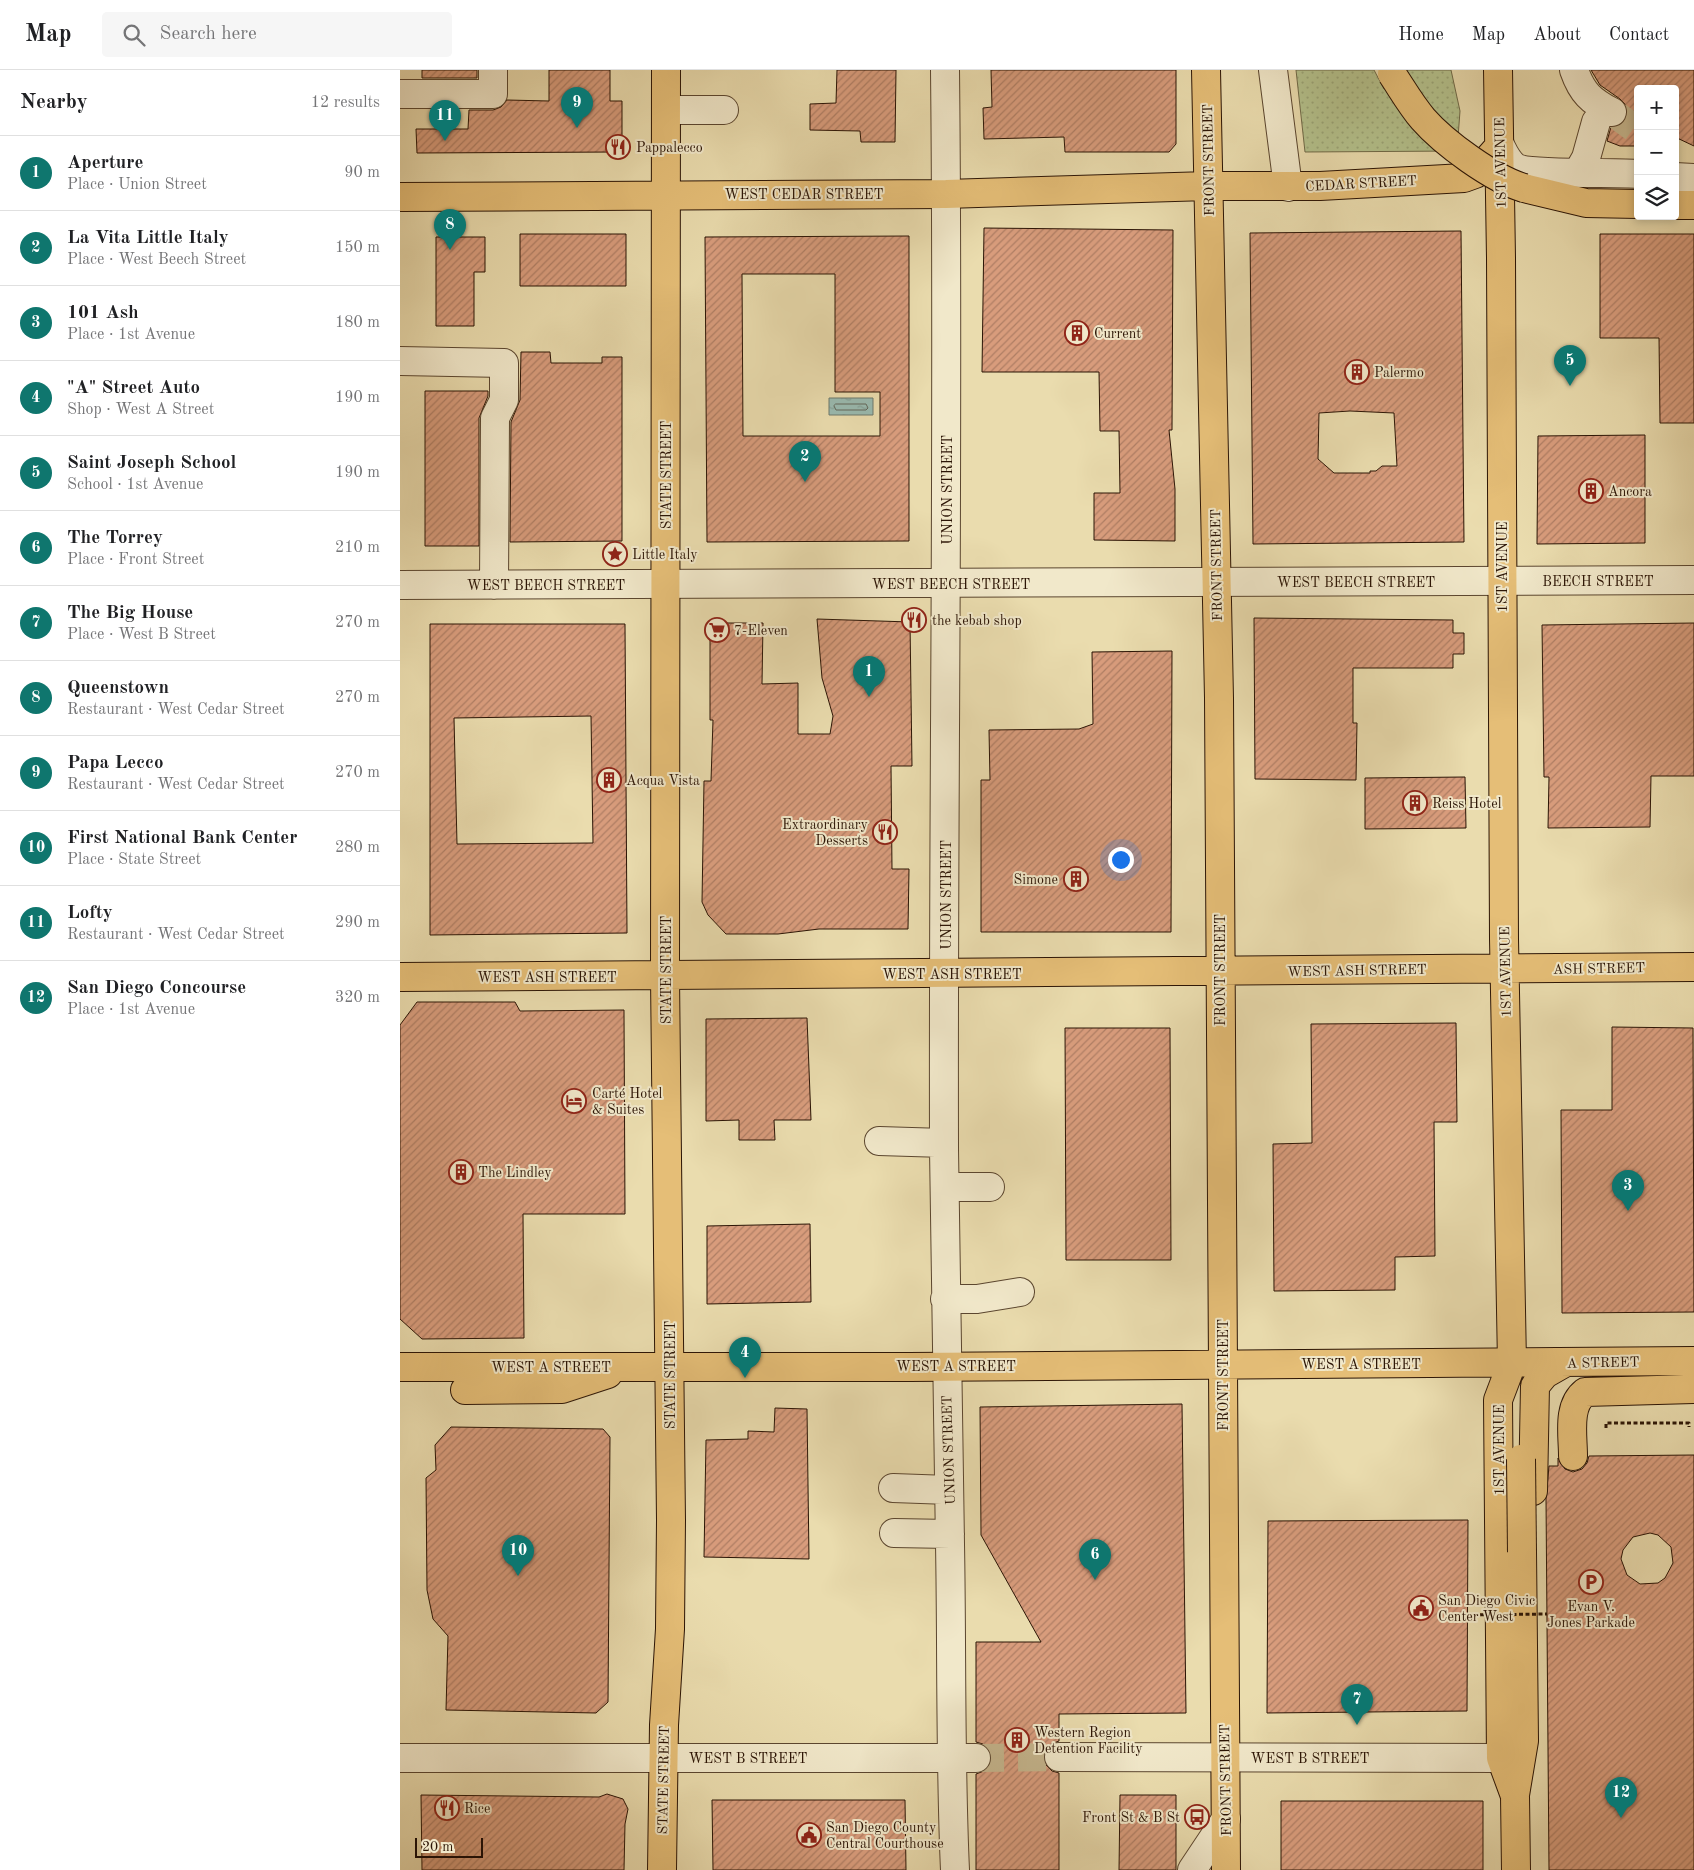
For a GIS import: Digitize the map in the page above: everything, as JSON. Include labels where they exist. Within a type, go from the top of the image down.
[{"type":"main road","name":"STATE STREET","points":[[662,1870],[663,1758],[670,1628],[670,1366],[665,976],[666,70]]},
{"type":"main road","name":"FRONT STREET","points":[[1206,70],[1217,582],[1226,1870]]},
{"type":"main road","name":"1ST AVENUE","points":[[1498,70],[1505,969],[1512,1363],[1498,1400],[1501,1758],[1515,1796],[1516,1870]]},
{"type":"main road","points":[[1391,72],[1423,119],[1471,161],[1507,183],[1586,203],[1634,204]]},
{"type":"main road","name":"CEDAR STREET","points":[[1208,186],[1288,186],[1464,178],[1475,174],[1500,145]]},
{"type":"main road","name":"WEST CEDAR STREET","points":[[400,197],[946,194],[1208,186]]},
{"type":"main road","points":[[1679,205],[1694,205]]},
{"type":"main road","name":"ASH STREET","points":[[1505,969],[1694,967]]},
{"type":"main road","name":"WEST ASH STREET","points":[[400,977],[1505,969]]},
{"type":"main road","name":"A STREET","points":[[1512,1363],[1694,1361]]},
{"type":"main road","points":[[1500,1562],[1528,1516],[1533,1498],[1535,1386],[1545,1374],[1566,1362]]},
{"type":"main road","points":[[1512,1363],[1521,1402],[1524,1741],[1515,1796]]},
{"type":"main road","name":"WEST A STREET","points":[[400,1367],[1512,1363]]},
{"type":"main road","points":[[465,1390],[562,1389],[630,1366]]},
{"type":"main road","points":[[1573,1456],[1574,1410],[1578,1397],[1585,1392],[1694,1388]]},
{"type":"street","points":[[400,94],[493,94],[493,70]]},
{"type":"street","name":"UNION STREET","points":[[945,70],[947,584],[944,1187],[950,1534],[963,1758],[955,1870]]},
{"type":"street","points":[[1272,70],[1288,186]]},
{"type":"street","points":[[1574,70],[1578,84],[1604,117],[1578,172]]},
{"type":"street","points":[[666,110],[724,110]]},
{"type":"street","points":[[1500,145],[1507,160],[1517,168],[1536,171],[1578,172],[1634,170]]},
{"type":"street","points":[[1679,177],[1694,178]]},
{"type":"street","points":[[400,361],[504,363],[504,400],[495,418],[494,585]]},
{"type":"street","name":"BEECH STREET","points":[[1502,581],[1694,580]]},
{"type":"street","name":"WEST BEECH STREET","points":[[400,585],[1502,581]]},
{"type":"street","points":[[880,1141],[944,1143]]},
{"type":"street","points":[[944,1187],[990,1187]]},
{"type":"street","points":[[946,1299],[977,1299],[1020,1292]]},
{"type":"street","points":[[893,1488],[949,1490]]},
{"type":"street","points":[[894,1533],[950,1534]]},
{"type":"street","name":"WEST B STREET","points":[[1059,1757],[1501,1758]]},
{"type":"street","name":"WEST B STREET","points":[[400,1758],[963,1758]]},
{"type":"street","points":[[1192,1870],[1226,1819]]},
{"type":"path","points":[[1648,1415],[1648,1423]]},
{"type":"path","points":[[1606,1428],[1606,1423],[1689,1423],[1689,1427]]},
{"type":"path","points":[[1467,1615],[1547,1614]]},
{"type":"green space","points":[[1296,70],[1374,70],[1384,89],[1406,75],[1404,70],[1451,70],[1460,111],[1457,151],[1305,152]]},
{"type":"water","points":[[829,398],[873,398],[873,415],[829,415]]},
{"type":"building","points":[[422,70],[477,70],[477,78],[422,78]]},
{"type":"building","points":[[549,70],[610,70],[610,101],[622,101],[622,146],[616,152],[417,153],[416,129],[468,129],[469,110],[493,110],[501,107],[507,100],[549,101]]},
{"type":"building","points":[[837,70],[896,70],[895,142],[861,142],[860,131],[810,130],[810,104],[836,103]]},
{"type":"building","points":[[991,70],[1176,70],[1176,144],[1169,152],[1065,152],[1064,137],[984,139],[983,108],[992,107]]},
{"type":"building","points":[[1591,70],[1694,70],[1694,146],[1679,139],[1679,85],[1634,85],[1634,146],[1620,146],[1607,141],[1611,127],[1620,125],[1626,119],[1628,111],[1620,99],[1600,85]]},
{"type":"building","name":"Current","points":[[984,228],[1173,230],[1172,430],[1169,430],[1175,489],[1175,541],[1094,540],[1094,493],[1120,493],[1119,431],[1100,431],[1099,372],[982,372]]},
{"type":"building","name":"Palermo","points":[[1461,231],[1464,542],[1253,544],[1250,233]],"holes":[[[1350,411],[1394,413],[1397,466],[1382,466],[1376,471],[1370,471],[1370,473],[1334,473],[1318,459],[1319,413]]]},
{"type":"building","points":[[520,234],[626,234],[626,286],[520,286]]},
{"type":"building","points":[[1600,234],[1694,234],[1694,423],[1660,423],[1659,338],[1600,338]]},
{"type":"building","points":[[909,236],[909,541],[707,542],[705,237]],"holes":[[[742,274],[835,274],[835,392],[880,392],[880,436],[743,436]]]},
{"type":"building","points":[[436,237],[485,237],[485,272],[474,272],[474,326],[436,326]]},
{"type":"building","points":[[521,352],[550,352],[551,363],[602,363],[602,357],[622,357],[622,541],[510,542],[511,422],[520,400]]},
{"type":"building","points":[[425,391],[488,391],[488,396],[479,418],[479,546],[425,546]]},
{"type":"building","name":"Ancora","points":[[1645,435],[1645,543],[1537,544],[1538,436]]},
{"type":"building","points":[[1254,618],[1453,620],[1453,633],[1464,633],[1464,654],[1453,654],[1453,668],[1353,668],[1353,723],[1357,723],[1356,780],[1255,779]]},
{"type":"building","points":[[817,619],[910,622],[912,766],[891,766],[892,869],[909,869],[908,929],[819,929],[778,934],[726,934],[708,915],[702,902],[704,781],[711,781],[713,720],[710,720],[710,623],[763,623],[762,684],[798,683],[798,734],[830,734],[833,716],[822,678]]},
{"type":"building","points":[[1694,623],[1694,776],[1651,776],[1650,827],[1548,828],[1549,777],[1544,777],[1542,625]]},
{"type":"building","name":"Acqua Vista","points":[[430,624],[625,624],[627,933],[430,935]],"holes":[[[591,716],[593,843],[457,844],[454,718]]]},
{"type":"building","name":"Simone","points":[[1172,651],[1171,932],[981,932],[981,780],[990,780],[989,730],[1079,729],[1093,724],[1092,652]]},
{"type":"building","name":"Reiss Hotel","points":[[1465,777],[1466,828],[1365,829],[1365,778]]},
{"type":"building","name":"The Lindley","points":[[417,1002],[515,1002],[520,1011],[624,1010],[625,1214],[523,1214],[524,1338],[422,1339],[400,1319],[400,1025]]},
{"type":"building","points":[[807,1018],[811,1120],[774,1120],[775,1140],[739,1140],[739,1120],[706,1121],[706,1019]]},
{"type":"building","points":[[1456,1023],[1457,1122],[1434,1122],[1435,1256],[1395,1257],[1395,1290],[1274,1291],[1273,1144],[1312,1143],[1311,1024]]},
{"type":"building","points":[[1612,1027],[1693,1028],[1694,1312],[1562,1313],[1561,1110],[1612,1110]]},
{"type":"building","points":[[1065,1028],[1170,1028],[1171,1260],[1066,1260]]},
{"type":"building","points":[[810,1224],[811,1302],[707,1304],[707,1226]]},
{"type":"building","points":[[1182,1404],[1186,1713],[1059,1714],[1059,1741],[1051,1744],[1045,1750],[1043,1756],[1046,1765],[1052,1771],[1059,1773],[1059,1870],[976,1870],[976,1774],[984,1771],[990,1765],[992,1758],[989,1750],[983,1744],[976,1742],[976,1642],[1041,1642],[981,1535],[980,1407]]},
{"type":"building","points":[[775,1408],[807,1409],[809,1559],[704,1557],[706,1440],[748,1439],[748,1431],[774,1432]]},
{"type":"building","points":[[451,1427],[603,1429],[610,1437],[608,1702],[596,1713],[446,1710],[448,1636],[433,1619],[427,1590],[426,1478],[436,1470],[435,1445]]},
{"type":"building","points":[[1694,1455],[1694,1870],[1549,1870],[1546,1499],[1549,1466],[1558,1466],[1558,1458],[1565,1469],[1573,1472],[1582,1469],[1587,1463],[1589,1456]],"holes":[[[1650,1533],[1658,1535],[1671,1547],[1673,1563],[1665,1578],[1658,1583],[1640,1584],[1627,1575],[1621,1559],[1623,1550],[1633,1537]]]},
{"type":"building","points":[[1468,1520],[1467,1711],[1267,1713],[1268,1521]]},
{"type":"building","points":[[607,1794],[623,1799],[628,1809],[625,1824],[624,1870],[422,1870],[421,1795],[599,1797]]},
{"type":"building","name":"Western Region Detention Facility","points":[[1120,1795],[1176,1795],[1176,1870],[1119,1870]]},
{"type":"building","name":"San Diego County Central Courthouse","points":[[712,1800],[905,1800],[906,1870],[713,1870]]},
{"type":"building","points":[[1281,1801],[1483,1801],[1483,1870],[1281,1870]]},
{"type":"tunnel","points":[[1612,112],[1635,130]]},
{"type":"tunnel","points":[[976,1758],[1059,1757]]},
{"type":"place","name":"Papa Lecco","points":[[577,128]]},
{"type":"place","name":"Lofty","points":[[445,141]]},
{"type":"place","name":"Pappalecco","points":[[618,147]]},
{"type":"place","name":"Queenstown","points":[[450,250]]},
{"type":"place","name":"Current","points":[[1077,333]]},
{"type":"place","name":"Palermo","points":[[1357,372]]},
{"type":"place","name":"Saint Joseph School","points":[[1570,386]]},
{"type":"place","name":"La Vita Little Italy","points":[[805,482]]},
{"type":"place","name":"Ancora","points":[[1591,491]]},
{"type":"place","name":"Little Italy","points":[[615,554]]},
{"type":"place","name":"the kebab shop","points":[[914,620]]},
{"type":"place","name":"7-Eleven","points":[[717,630]]},
{"type":"place","name":"Aperture","points":[[869,697]]},
{"type":"place","name":"Acqua Vista","points":[[609,780]]},
{"type":"place","name":"Reiss Hotel","points":[[1415,803]]},
{"type":"place","name":"Extraordinary Desserts","points":[[885,832]]},
{"type":"place","name":"Simone","points":[[1076,879]]},
{"type":"place","name":"Carté Hotel & Suites","points":[[574,1101]]},
{"type":"place","name":"The Lindley","points":[[461,1172]]},
{"type":"place","name":"101 Ash","points":[[1628,1211]]},
{"type":"place","name":"\"A\" Street Auto","points":[[745,1378]]},
{"type":"place","name":"First National Bank Center","points":[[518,1576]]},
{"type":"place","name":"The Torrey","points":[[1095,1580]]},
{"type":"place","name":"Evan V. Jones Parkade","points":[[1591,1582]]},
{"type":"place","name":"San Diego Civic Center West","points":[[1421,1608]]},
{"type":"place","name":"The Big House","points":[[1357,1725]]},
{"type":"place","name":"Western Region Detention Facility","points":[[1017,1740]]},
{"type":"place","name":"Rice","points":[[447,1808]]},
{"type":"place","name":"Front St & B St","points":[[1197,1817]]},
{"type":"place","name":"San Diego Concourse","points":[[1621,1818]]},
{"type":"place","name":"San Diego County Central Courthouse","points":[[809,1835]]}]
